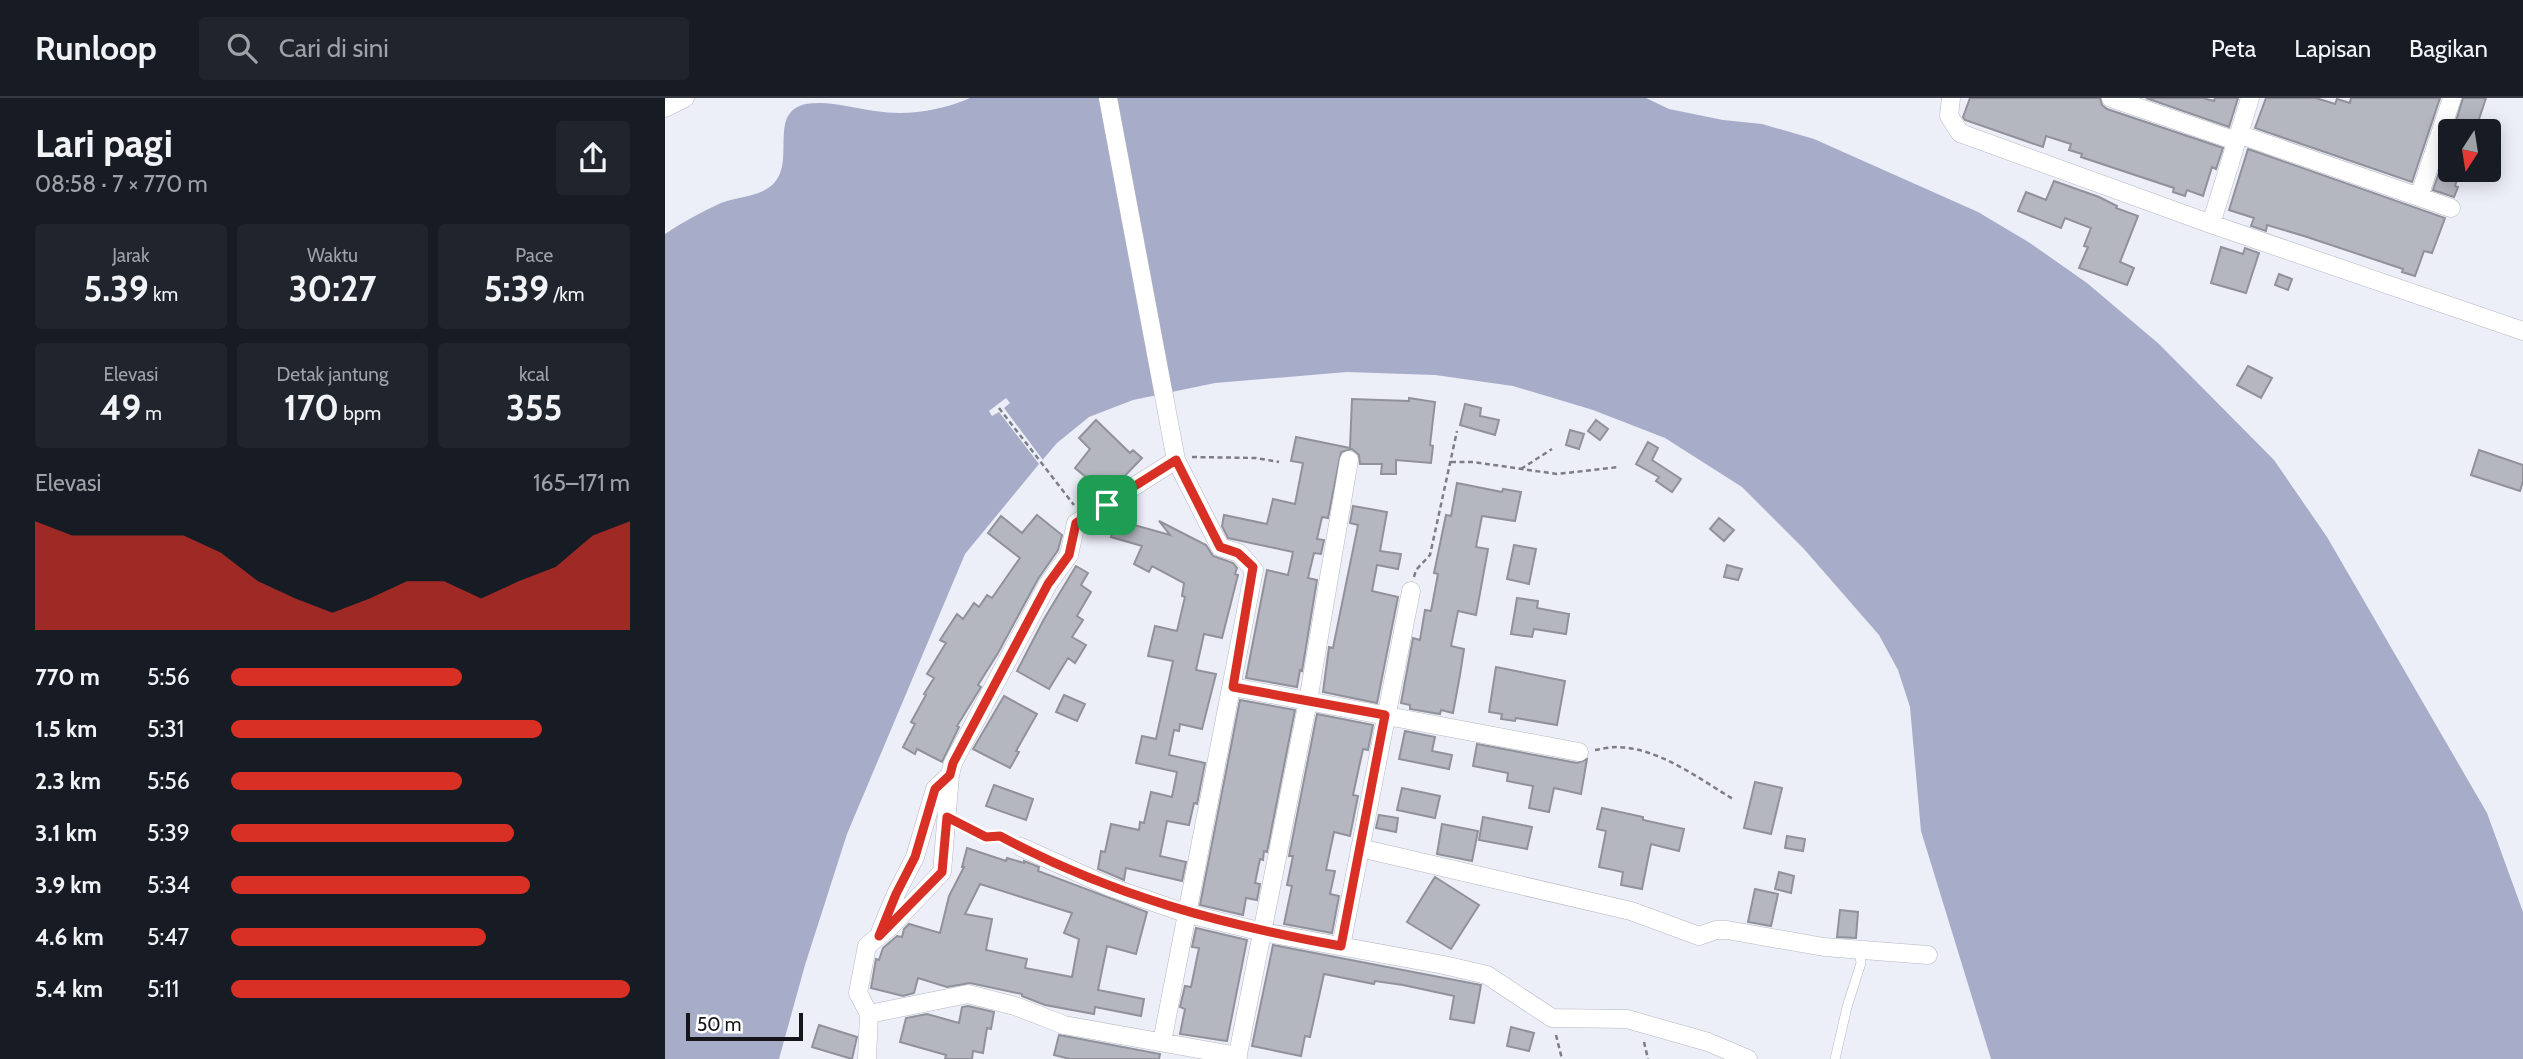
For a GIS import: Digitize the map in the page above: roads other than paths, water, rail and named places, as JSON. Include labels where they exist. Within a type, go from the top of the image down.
[{"type":"street","points":[[665,108],[685,98]]},
{"type":"street","points":[[1108,98],[1176,460],[1220,547],[1238,553],[1253,567],[1233,687],[1163,1042]]},
{"type":"street","points":[[1951,98],[1949,117],[1960,133],[2211,225],[2523,331]]},
{"type":"street","points":[[2111,98],[2451,208]]},
{"type":"street","points":[[2211,225],[2249,98]]},
{"type":"street","points":[[2419,197],[2452,98]]},
{"type":"street","points":[[867,1059],[869,1014],[858,993],[867,946],[942,872],[953,763],[1048,584],[1069,555],[1076,523],[1176,460]]},
{"type":"street","points":[[869,1014],[968,994],[1015,1006],[1064,1026],[1237,1057],[1308,701],[1349,460]]},
{"type":"street","points":[[1341,946],[1411,591]]},
{"type":"street","points":[[1233,687],[1579,752]]},
{"type":"street","points":[[879,936],[915,857],[935,789],[950,775]]},
{"type":"street","points":[[1021,848],[1110,887],[1188,914],[1263,932],[1487,975],[1552,1018],[1627,1019],[1708,1042],[1748,1059]]},
{"type":"street","points":[[1360,848],[1631,911],[1699,936],[1716,930],[1727,930],[1859,951],[1928,955]]},
{"type":"lane","points":[[1835,1059],[1861,963],[1859,951]]},
{"type":"water","points":[[970,98],[1646,98],[1669,109],[1723,120],[1762,124],[1814,139],[1978,212],[2030,243],[2087,283],[2159,344],[2274,460],[2327,537],[2487,813],[2523,912],[2523,1059],[1991,1059],[1921,831],[1910,707],[1898,670],[1879,635],[1804,549],[1742,487],[1665,438],[1593,410],[1513,386],[1435,375],[1347,372],[1215,383],[1133,400],[1089,417],[1057,443],[965,554],[847,834],[805,965],[779,1059],[665,1059],[665,234],[714,206],[770,187],[781,172],[788,116],[806,104],[823,103],[911,113]]}]
